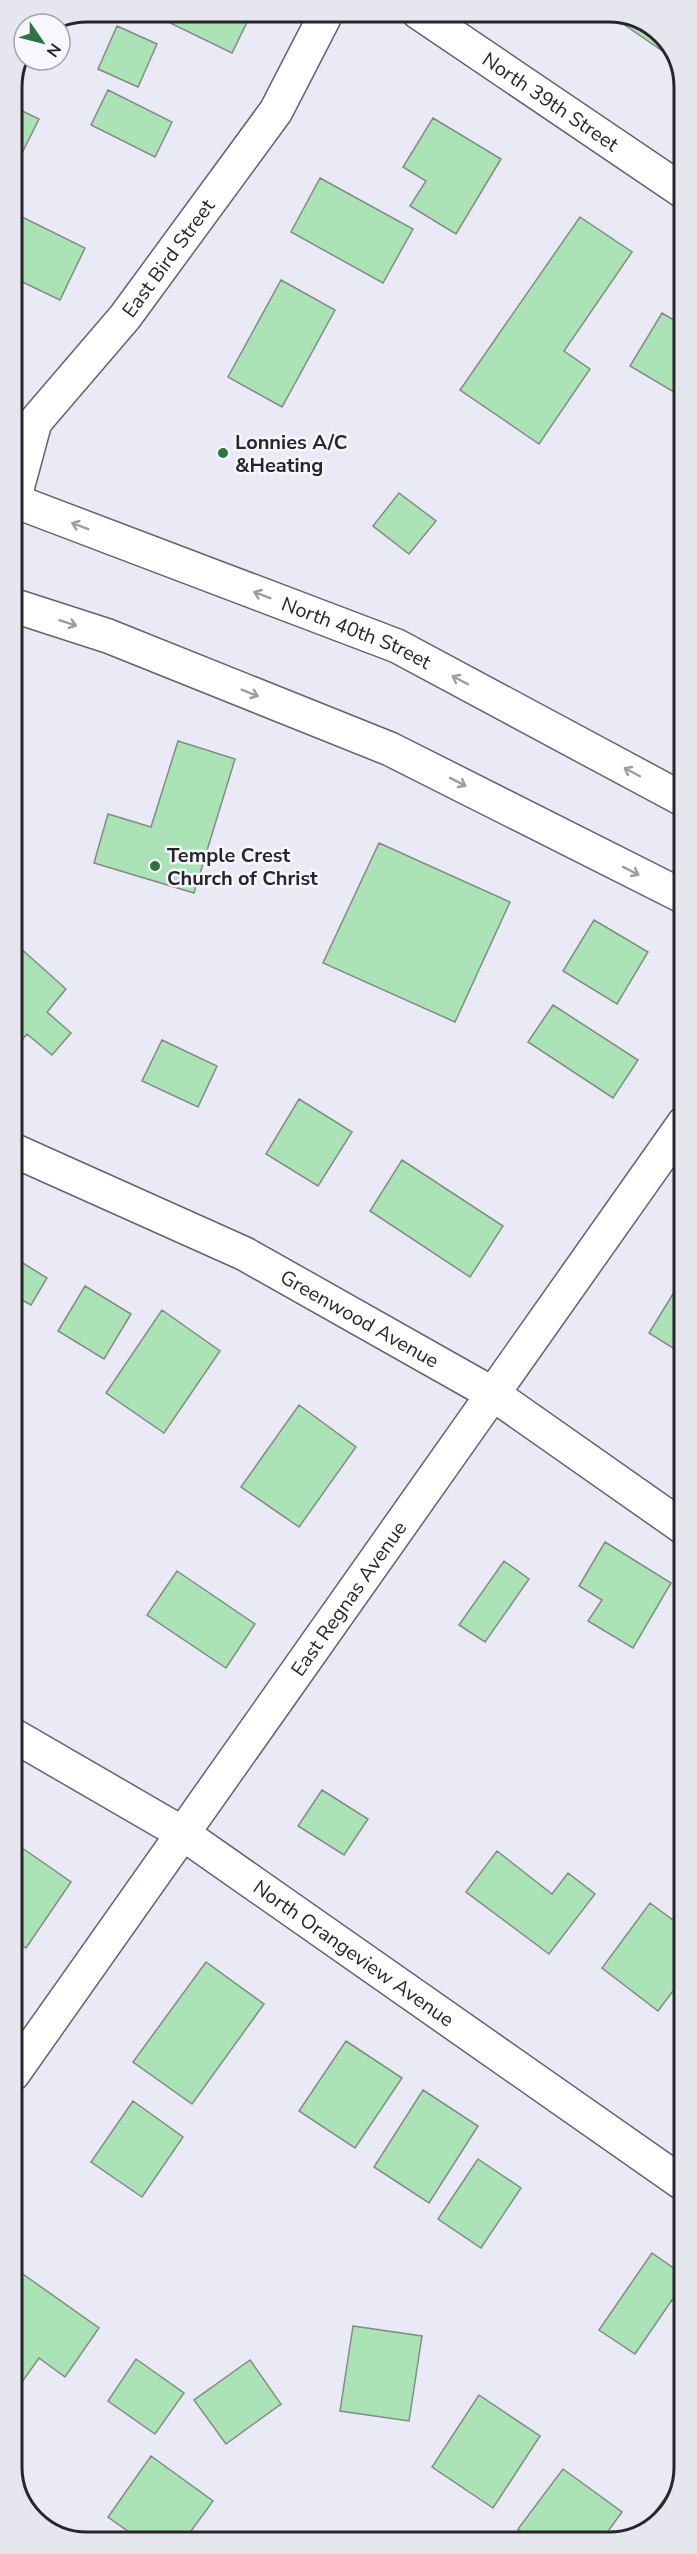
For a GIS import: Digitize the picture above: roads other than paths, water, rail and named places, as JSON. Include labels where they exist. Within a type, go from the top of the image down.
[{"type":"street","name":"East Bird Street","points":[[22,430],[24,415],[125,317],[276,111],[322,22]]},
{"type":"street","name":"North 39th Street","points":[[433,23],[675,186]]},
{"type":"street","name":"North 40th Street","points":[[22,503],[397,646],[675,795]]},
{"type":"street","points":[[22,608],[108,636],[390,749],[675,892]]},
{"type":"street","name":"East Regnas Avenue","points":[[22,2061],[675,1136]]},
{"type":"street","name":"Greenwood Avenue","points":[[22,1154],[245,1254],[493,1394],[675,1522]]},
{"type":"street","name":"North Orangeview Avenue","points":[[22,1740],[182,1833],[675,2178]]},
{"type":"place","name":"Lonnies A/C &Heating","points":[[223,453]]},
{"type":"place","name":"Temple Crest Church of Christ","points":[[155,866]]}]
